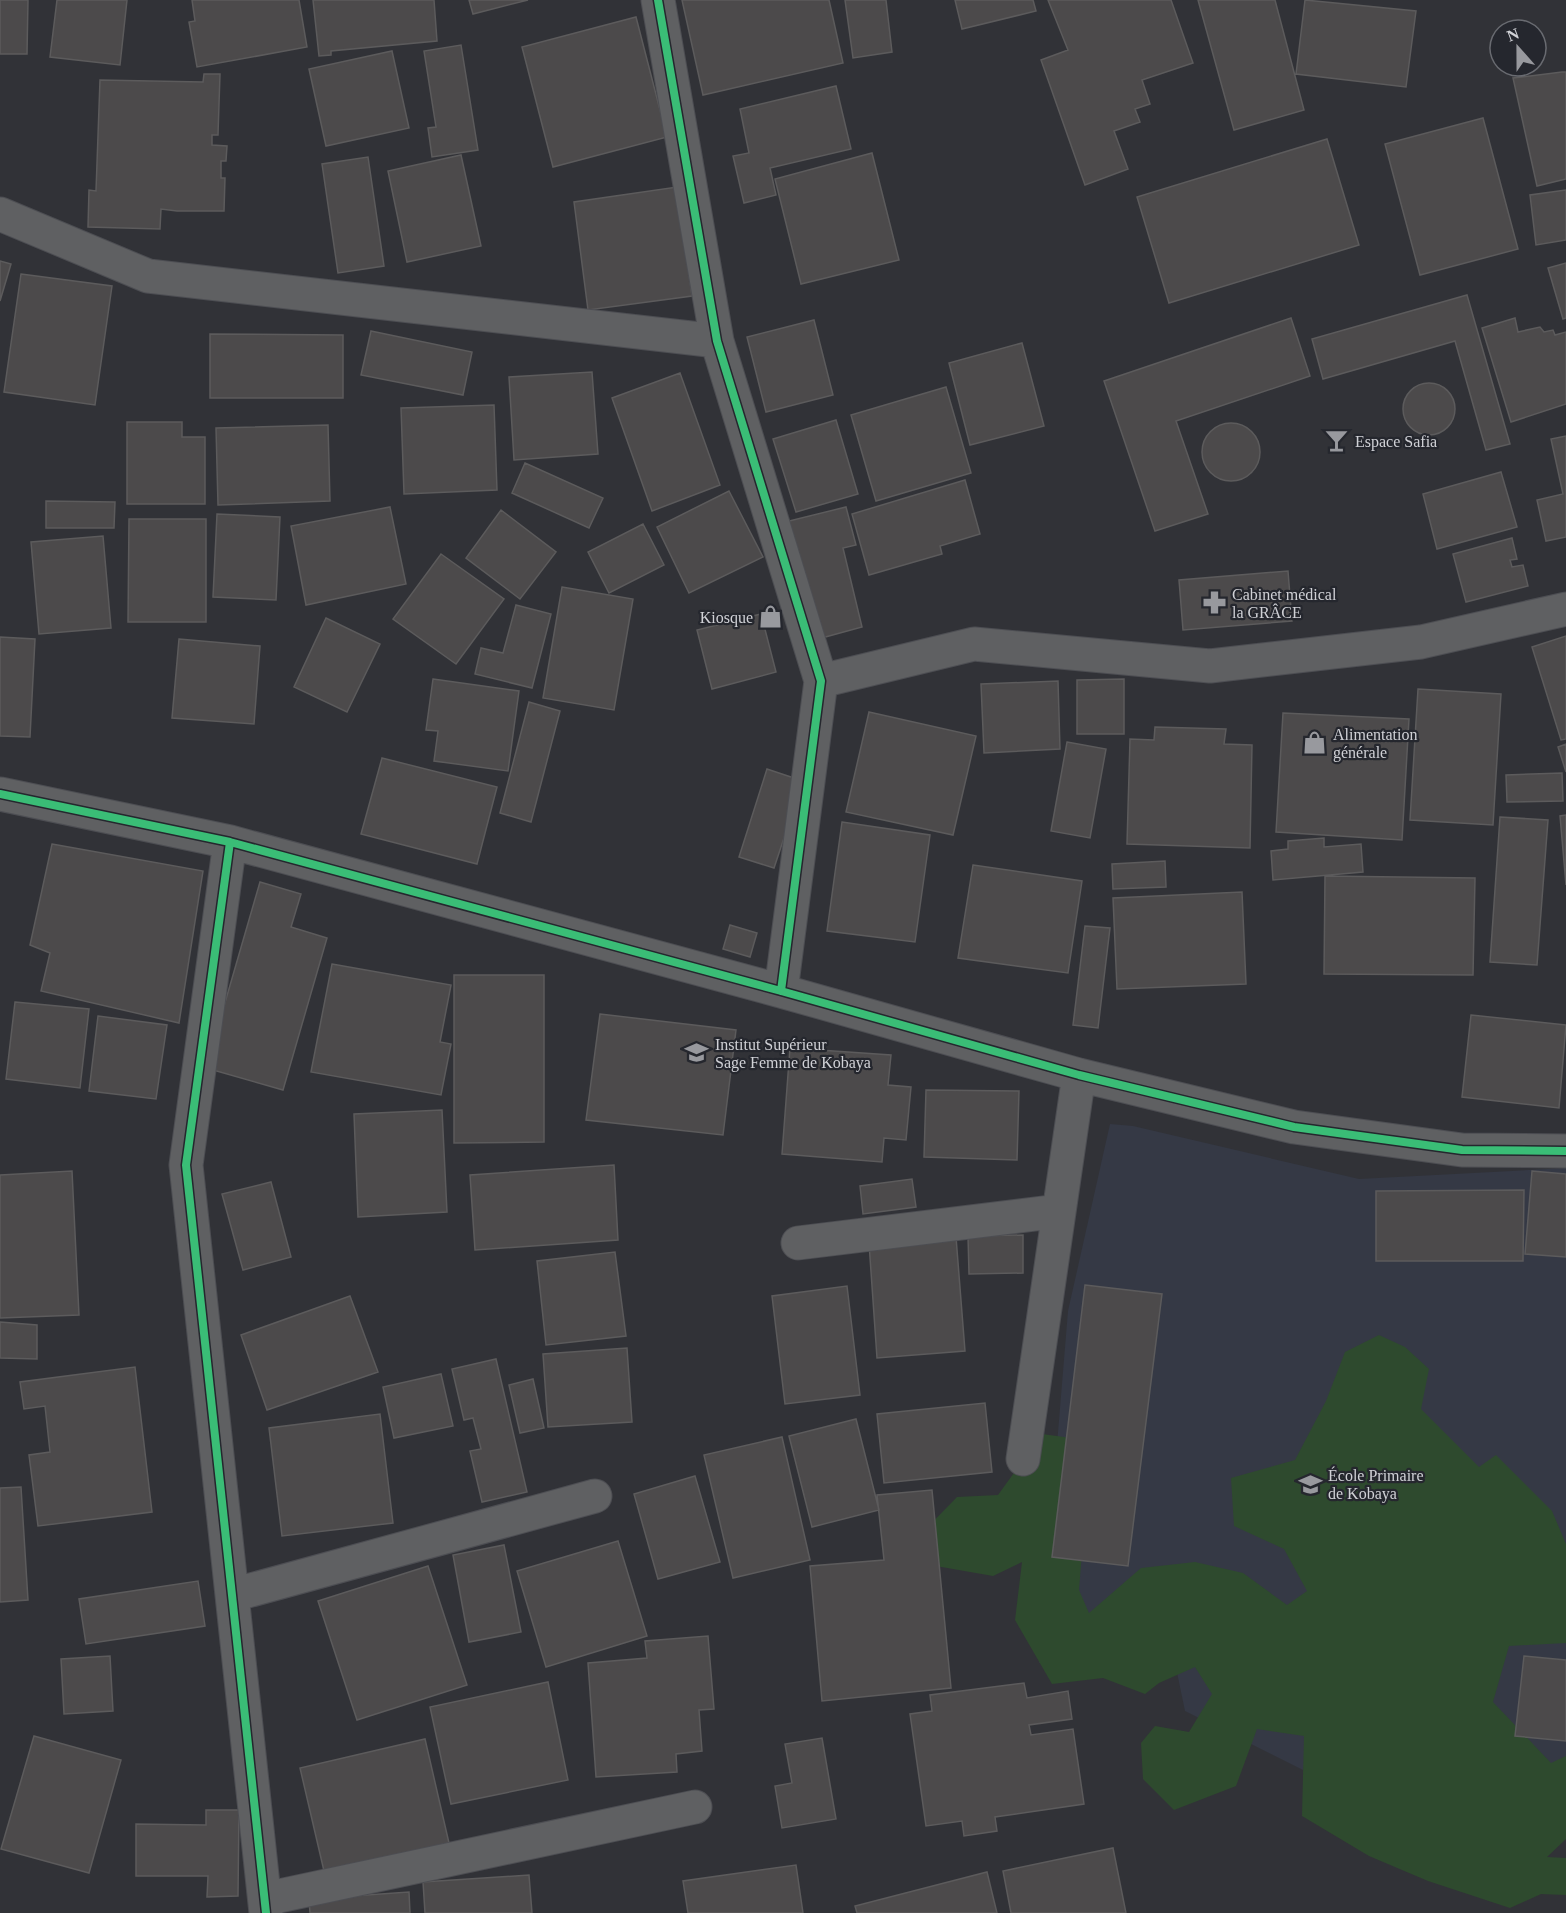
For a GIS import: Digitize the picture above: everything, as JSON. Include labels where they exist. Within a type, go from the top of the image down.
[{"type":"street","points":[[658,0],[717,341],[821,681],[781,991]]},
{"type":"street","points":[[0,214],[148,276],[717,341]]},
{"type":"street","points":[[821,681],[974,644],[1210,666],[1421,642],[1566,609]]},
{"type":"street","points":[[0,794],[230,842],[781,991],[1079,1075],[1294,1127],[1462,1150],[1566,1151]]},
{"type":"street","points":[[230,842],[186,1165],[265,1906],[695,1807]]},
{"type":"street","points":[[1023,1459],[1079,1075]]},
{"type":"street","points":[[798,1243],[1059,1211]]},
{"type":"street","points":[[232,1595],[595,1496]]},
{"type":"shaded area","name":"École Primaire de Kobaya","points":[[1110,1124],[1133,1126],[1359,1179],[1566,1168],[1566,1791],[1321,1779],[1185,1711],[1174,1658],[1039,1663],[1068,1311]]},
{"type":"green space","points":[[1379,1335],[1405,1347],[1429,1369],[1421,1409],[1479,1467],[1496,1455],[1552,1511],[1566,1544],[1566,1643],[1509,1646],[1493,1702],[1551,1763],[1566,1756],[1566,1839],[1547,1857],[1566,1858],[1566,1895],[1541,1894],[1510,1908],[1428,1881],[1369,1856],[1302,1816],[1304,1736],[1257,1729],[1236,1786],[1174,1810],[1143,1779],[1141,1743],[1155,1726],[1189,1732],[1212,1694],[1195,1667],[1159,1683],[1145,1694],[1103,1678],[1052,1684],[1015,1620],[1022,1562],[993,1576],[936,1566],[919,1536],[957,1497],[998,1495],[1042,1434],[1108,1443],[1086,1501],[1079,1590],[1089,1613],[1141,1568],[1195,1562],[1243,1573],[1287,1605],[1307,1591],[1284,1549],[1234,1526],[1231,1478],[1295,1460],[1326,1401],[1345,1352]]},
{"type":"building","points":[[0,0],[28,0],[27,54],[0,54]]},
{"type":"building","points":[[57,0],[127,0],[120,65],[50,57]]},
{"type":"building","points":[[192,0],[299,0],[307,47],[197,67],[189,22],[195,21]]},
{"type":"building","points":[[313,0],[434,0],[437,41],[331,51],[331,55],[319,56]]},
{"type":"building","points":[[469,0],[528,0],[473,14]]},
{"type":"building","points":[[682,0],[829,0],[843,63],[703,95]]},
{"type":"building","points":[[845,0],[886,0],[892,52],[853,58]]},
{"type":"building","points":[[955,0],[1033,0],[1036,11],[962,29]]},
{"type":"building","points":[[1048,0],[1171,0],[1193,63],[1142,80],[1150,104],[1135,109],[1140,122],[1114,131],[1128,169],[1085,185],[1041,60],[1068,50]]},
{"type":"building","points":[[1198,0],[1275,0],[1304,110],[1234,130]]},
{"type":"building","points":[[1305,0],[1416,11],[1406,87],[1296,74]]},
{"type":"building","points":[[636,17],[667,137],[553,167],[522,47]]},
{"type":"building","points":[[461,45],[478,150],[432,157],[428,128],[436,127],[424,51]]},
{"type":"building","points":[[392,51],[409,128],[326,146],[309,69]]},
{"type":"building","points":[[1566,72],[1566,179],[1537,186],[1513,78],[1548,78],[1548,74]]},
{"type":"building","points":[[204,74],[220,74],[218,135],[212,135],[212,145],[227,146],[226,161],[221,161],[221,178],[225,178],[224,211],[161,209],[160,229],[88,227],[89,190],[96,191],[100,80],[203,82]]},
{"type":"building","points":[[836,86],[851,149],[770,168],[776,195],[744,203],[733,156],[749,153],[740,109]]},
{"type":"building","points":[[1483,118],[1518,249],[1420,275],[1385,144]]},
{"type":"building","points":[[1327,139],[1359,245],[1169,303],[1137,197]]},
{"type":"building","points":[[872,153],[899,260],[801,284],[775,179]]},
{"type":"building","points":[[461,155],[481,246],[407,262],[388,171]]},
{"type":"building","points":[[368,157],[384,266],[338,273],[322,164]]},
{"type":"building","points":[[677,187],[692,296],[588,310],[574,202]]},
{"type":"building","points":[[1566,190],[1566,240],[1536,245],[1530,195]]},
{"type":"building","points":[[0,261],[11,264],[0,301]]},
{"type":"building","points":[[1566,263],[1566,318],[1563,319],[1548,268]]},
{"type":"building","points":[[21,274],[112,286],[95,405],[4,392]]},
{"type":"building","points":[[1467,295],[1510,444],[1486,450],[1455,341],[1323,379],[1312,339]]},
{"type":"building","points":[[1291,318],[1310,376],[1176,421],[1208,514],[1155,531],[1104,381]]},
{"type":"building","points":[[1515,318],[1518,332],[1540,327],[1544,332],[1553,330],[1555,335],[1566,332],[1566,404],[1511,422],[1482,328]]},
{"type":"building","points":[[814,320],[833,395],[766,412],[747,337]]},
{"type":"building","points":[[371,331],[472,352],[463,395],[361,375]]},
{"type":"building","points":[[210,334],[343,335],[343,398],[210,398]]},
{"type":"building","points":[[1022,343],[1044,426],[970,445],[949,363]]},
{"type":"building","points":[[592,372],[598,454],[514,460],[509,377]]},
{"type":"building","points":[[680,373],[720,485],[652,511],[612,398]]},
{"type":"building","points":[[1429,383],[1443,387],[1451,395],[1455,409],[1451,423],[1443,431],[1429,435],[1415,431],[1407,423],[1403,409],[1407,395],[1415,387]]},
{"type":"building","points":[[946,387],[971,473],[876,501],[851,415]]},
{"type":"building","points":[[494,405],[497,490],[404,494],[401,408]]},
{"type":"building","points":[[836,420],[858,494],[796,512],[773,439]]},
{"type":"building","points":[[127,422],[182,422],[182,437],[205,437],[205,504],[127,504]]},
{"type":"building","points":[[1231,423],[1242,425],[1255,436],[1260,452],[1258,463],[1247,476],[1231,481],[1220,479],[1207,468],[1202,452],[1204,441],[1215,428]]},
{"type":"building","points":[[328,425],[330,501],[218,505],[216,428]]},
{"type":"building","points":[[1566,436],[1566,537],[1546,541],[1537,500],[1563,494],[1551,439]]},
{"type":"building","points":[[525,463],[603,498],[589,528],[512,493]]},
{"type":"building","points":[[1501,472],[1517,527],[1437,549],[1423,494]]},
{"type":"building","points":[[965,480],[980,534],[940,546],[942,554],[869,575],[852,514]]},
{"type":"building","points":[[729,491],[763,557],[689,593],[657,527]]},
{"type":"building","points":[[46,501],[115,502],[114,528],[46,528]]},
{"type":"building","points":[[390,507],[406,584],[306,605],[291,526]]},
{"type":"building","points":[[846,507],[856,545],[843,548],[862,627],[818,639],[789,521]]},
{"type":"building","points":[[501,510],[556,552],[520,599],[466,558]]},
{"type":"building","points":[[217,514],[280,517],[276,600],[213,597]]},
{"type":"building","points":[[129,519],[206,519],[206,622],[128,622]]},
{"type":"building","points":[[643,524],[664,565],[609,593],[588,552]]},
{"type":"building","points":[[103,536],[111,628],[39,634],[31,542]]},
{"type":"building","points":[[1512,538],[1517,559],[1510,560],[1512,567],[1523,565],[1528,586],[1466,602],[1453,554]]},
{"type":"building","points":[[441,554],[504,599],[456,664],[393,619]]},
{"type":"building","points":[[1288,571],[1292,621],[1183,630],[1179,580]]},
{"type":"building","points":[[562,587],[633,599],[614,710],[543,698]]},
{"type":"building","points":[[516,605],[551,614],[532,688],[475,674],[481,648],[503,653]]},
{"type":"building","points":[[761,614],[776,672],[712,689],[697,630]]},
{"type":"building","points":[[326,618],[380,644],[347,712],[294,687]]},
{"type":"building","points":[[1566,636],[1566,739],[1561,740],[1532,647]]},
{"type":"building","points":[[0,637],[35,639],[30,737],[0,736]]},
{"type":"building","points":[[179,639],[260,646],[254,724],[172,718]]},
{"type":"building","points":[[433,679],[519,691],[508,771],[434,761],[438,731],[426,730]]},
{"type":"building","points":[[1124,679],[1124,734],[1077,734],[1077,680]]},
{"type":"building","points":[[1058,681],[1060,749],[984,753],[981,684]]},
{"type":"building","points":[[1418,689],[1501,694],[1493,825],[1410,820]]},
{"type":"building","points":[[529,702],[560,711],[531,822],[500,813]]},
{"type":"building","points":[[869,712],[976,736],[953,835],[846,812]]},
{"type":"building","points":[[1283,713],[1409,719],[1402,840],[1276,832]]},
{"type":"building","points":[[1155,727],[1226,729],[1224,744],[1252,745],[1250,848],[1127,844],[1130,739],[1154,740]]},
{"type":"building","points":[[1067,742],[1106,749],[1090,838],[1051,831]]},
{"type":"building","points":[[1566,744],[1566,772],[1558,747]]},
{"type":"building","points":[[382,758],[497,787],[477,864],[361,834]]},
{"type":"building","points":[[767,769],[803,781],[774,868],[739,857]]},
{"type":"building","points":[[1562,773],[1563,801],[1507,802],[1506,775]]},
{"type":"building","points":[[1566,815],[1566,885],[1560,816]]},
{"type":"building","points":[[1500,817],[1548,820],[1537,965],[1490,962]]},
{"type":"building","points":[[842,822],[930,835],[915,942],[827,931]]},
{"type":"building","points":[[1324,838],[1324,847],[1361,844],[1363,872],[1273,880],[1271,851],[1288,849],[1288,841]]},
{"type":"building","points":[[52,844],[203,871],[179,1023],[41,991],[50,953],[30,945]]},
{"type":"building","points":[[1165,861],[1166,887],[1113,889],[1112,864]]},
{"type":"building","points":[[973,865],[1082,881],[1068,973],[958,958]]},
{"type":"building","points":[[1325,876],[1475,878],[1473,975],[1324,974]]},
{"type":"building","points":[[260,882],[301,894],[291,927],[327,938],[283,1090],[206,1068]]},
{"type":"building","points":[[1242,892],[1246,984],[1117,989],[1113,898]]},
{"type":"building","points":[[730,925],[757,933],[750,957],[723,949]]},
{"type":"building","points":[[1085,926],[1110,928],[1098,1028],[1073,1025]]},
{"type":"building","points":[[332,964],[451,985],[440,1042],[451,1044],[441,1095],[311,1072]]},
{"type":"building","points":[[454,975],[544,975],[544,1142],[454,1143]]},
{"type":"building","points":[[15,1002],[89,1009],[80,1088],[6,1079]]},
{"type":"building","points":[[600,1014],[736,1030],[723,1135],[586,1120]]},
{"type":"building","points":[[1471,1015],[1566,1025],[1559,1108],[1462,1097]]},
{"type":"building","points":[[98,1016],[167,1025],[156,1099],[89,1091]]},
{"type":"building","points":[[790,1048],[891,1055],[888,1085],[911,1087],[906,1140],[884,1138],[882,1162],[782,1154]]},
{"type":"building","points":[[926,1090],[1019,1091],[1017,1160],[924,1157]]},
{"type":"building","points":[[442,1110],[447,1212],[358,1217],[354,1114]]},
{"type":"building","points":[[614,1165],[618,1240],[475,1250],[470,1175]]},
{"type":"building","points":[[72,1171],[79,1315],[0,1318],[0,1175]]},
{"type":"building","points":[[1532,1171],[1566,1174],[1566,1257],[1525,1254]]},
{"type":"building","points":[[912,1179],[916,1207],[863,1214],[860,1186]]},
{"type":"building","points":[[271,1182],[291,1257],[243,1270],[222,1194]]},
{"type":"building","points":[[1524,1190],[1523,1261],[1376,1261],[1376,1191]]},
{"type":"building","points":[[1023,1235],[1023,1273],[969,1274],[968,1236]]},
{"type":"building","points":[[956,1237],[965,1351],[877,1358],[869,1243]]},
{"type":"building","points":[[615,1252],[626,1336],[546,1345],[537,1261]]},
{"type":"building","points":[[1085,1285],[1162,1294],[1128,1566],[1052,1557]]},
{"type":"building","points":[[847,1286],[860,1395],[785,1404],[772,1296]]},
{"type":"building","points":[[350,1296],[378,1372],[267,1410],[241,1335]]},
{"type":"building","points":[[0,1322],[37,1325],[37,1359],[0,1358]]},
{"type":"building","points":[[627,1348],[632,1422],[548,1427],[543,1354]]},
{"type":"building","points":[[496,1359],[527,1492],[482,1502],[470,1451],[481,1449],[473,1418],[464,1420],[452,1369]]},
{"type":"building","points":[[135,1367],[152,1512],[38,1526],[29,1455],[50,1452],[45,1406],[24,1409],[20,1382]]},
{"type":"building","points":[[441,1374],[453,1426],[394,1438],[383,1387]]},
{"type":"building","points":[[533,1379],[544,1428],[520,1433],[509,1385]]},
{"type":"building","points":[[985,1403],[992,1472],[884,1483],[877,1414]]},
{"type":"building","points":[[380,1414],[393,1523],[282,1536],[269,1428]]},
{"type":"building","points":[[856,1419],[879,1510],[812,1527],[789,1436]]},
{"type":"building","points":[[782,1437],[810,1560],[733,1578],[704,1455]]},
{"type":"building","points":[[695,1476],[720,1562],[658,1579],[634,1494]]},
{"type":"building","points":[[21,1487],[28,1600],[0,1602],[0,1488]]},
{"type":"building","points":[[932,1490],[951,1688],[822,1701],[810,1566],[884,1560],[877,1495]]},
{"type":"building","points":[[618,1541],[647,1636],[546,1667],[517,1571]]},
{"type":"building","points":[[504,1545],[521,1632],[469,1642],[453,1555]]},
{"type":"building","points":[[428,1566],[467,1685],[357,1720],[318,1601]]},
{"type":"building","points":[[198,1581],[205,1626],[86,1644],[79,1599]]},
{"type":"building","points":[[708,1636],[714,1709],[699,1710],[702,1751],[676,1754],[677,1772],[596,1777],[588,1663],[647,1658],[645,1641]]},
{"type":"building","points":[[110,1656],[113,1711],[64,1714],[61,1659]]},
{"type":"building","points":[[1524,1656],[1566,1660],[1566,1741],[1515,1736]]},
{"type":"building","points":[[548,1682],[568,1780],[451,1804],[430,1707]]},
{"type":"building","points":[[1024,1683],[1027,1698],[1068,1691],[1072,1719],[1029,1725],[1031,1735],[1073,1729],[1084,1804],[995,1817],[997,1831],[964,1836],[962,1821],[926,1826],[910,1714],[932,1711],[930,1695]]},
{"type":"building","points":[[34,1736],[121,1760],[89,1873],[1,1849]]},
{"type":"building","points":[[822,1738],[836,1819],[782,1828],[775,1786],[792,1783],[785,1744]]},
{"type":"building","points":[[425,1739],[449,1843],[324,1871],[300,1768]]},
{"type":"building","points":[[206,1810],[239,1810],[238,1896],[207,1897],[208,1876],[136,1876],[136,1824],[206,1825]]},
{"type":"building","points":[[1113,1848],[1126,1913],[1011,1913],[1003,1871]]},
{"type":"building","points":[[796,1865],[803,1913],[688,1913],[683,1881]]},
{"type":"building","points":[[987,1872],[997,1913],[857,1913],[855,1906]]},
{"type":"building","points":[[529,1875],[532,1913],[425,1913],[423,1882]]},
{"type":"building","points":[[409,1892],[410,1913],[310,1913],[309,1899]]},
{"type":"cycle path","points":[[658,0],[717,341],[821,681],[781,991]]},
{"type":"cycle path","points":[[0,794],[230,842],[781,991],[1079,1075],[1294,1127],[1462,1150],[1566,1151]]},
{"type":"cycle path","points":[[230,842],[186,1165],[266,1913]]},
{"type":"place","name":"Espace Safia","points":[[1337,441]]},
{"type":"place","name":"Cabinet médical la GRÂCE","points":[[1214,603]]},
{"type":"place","name":"Kiosque","points":[[771,617]]},
{"type":"place","name":"Alimentation générale","points":[[1315,743]]},
{"type":"place","name":"Institut Supérieur Sage Femme de Kobaya","points":[[697,1053]]},
{"type":"place","name":"École Primaire de Kobaya","points":[[1310,1484]]}]
